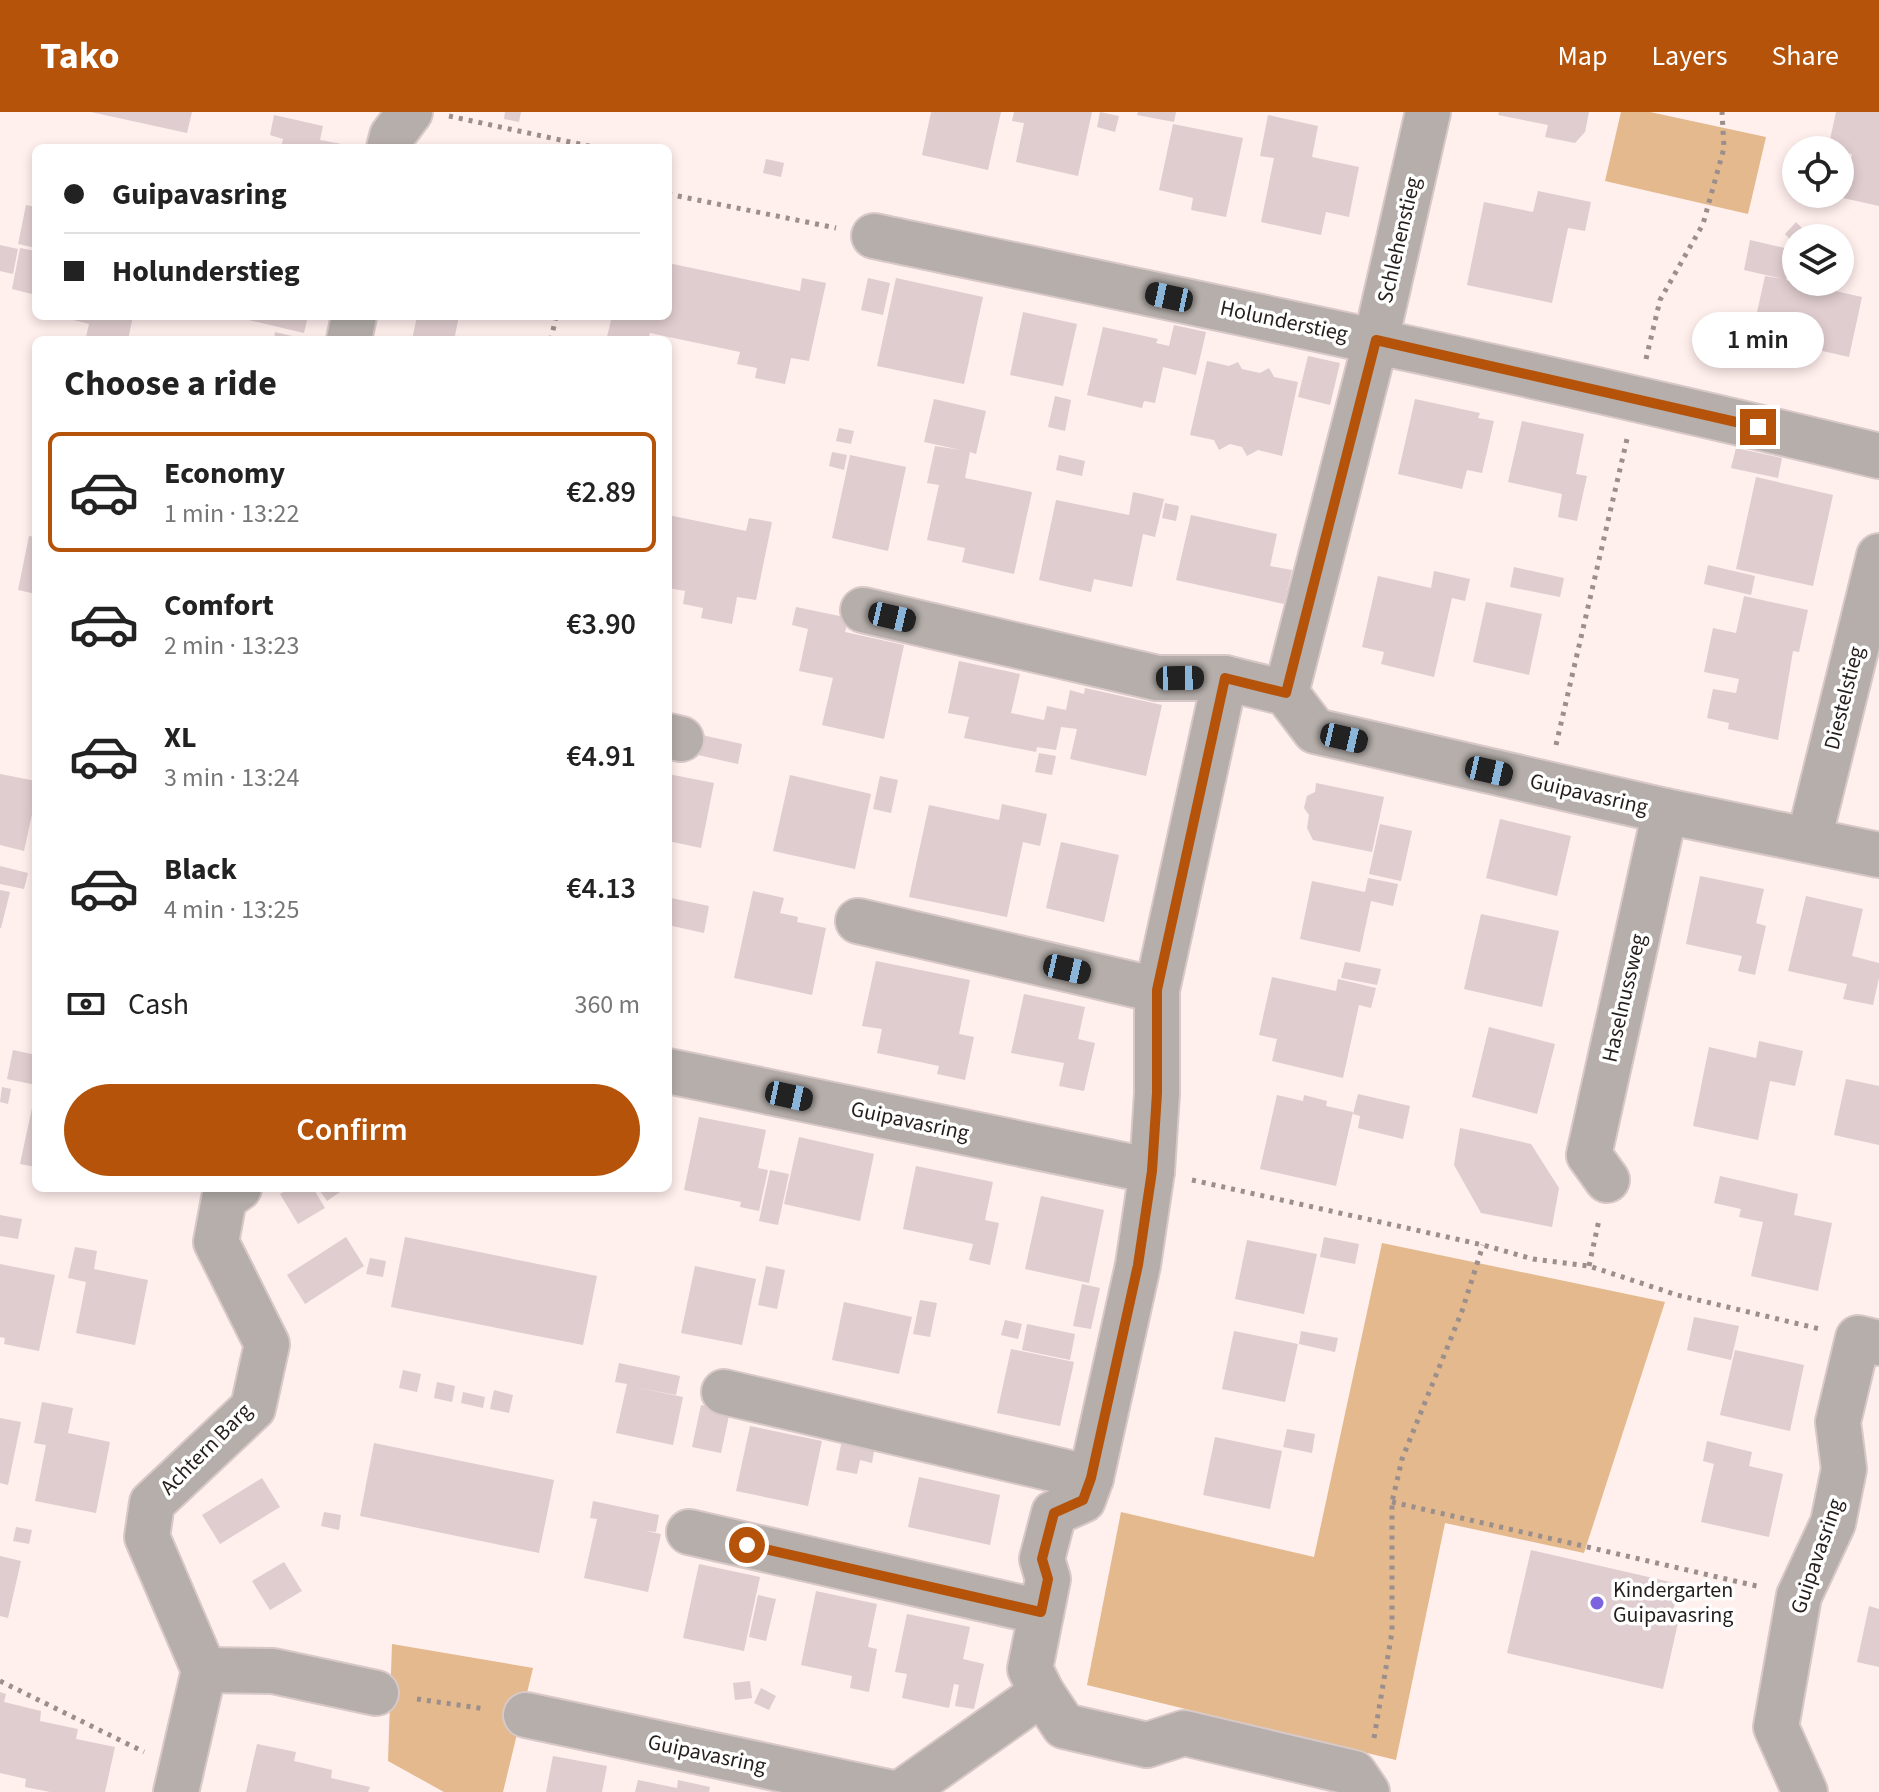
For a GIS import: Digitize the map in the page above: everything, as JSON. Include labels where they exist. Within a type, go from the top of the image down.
[{"type":"street","name":"Schlehenstieg","points":[[1286,693],[1376,340],[1428,112]]},
{"type":"street","points":[[390,144],[392,136],[428,114]]},
{"type":"street","name":"Holunderstieg","points":[[874,236],[1637,397],[1879,456]]},
{"type":"street","name":"Diestelstieg","points":[[1809,839],[1879,556]]},
{"type":"street","points":[[863,610],[1157,678],[1225,678],[1286,693]]},
{"type":"street","points":[[1225,678],[1157,990],[1157,1093],[1152,1171],[1138,1265],[1091,1478],[1083,1500],[1054,1513],[1042,1559],[1048,1579],[1030,1669],[1064,1726],[1147,1745],[1184,1733],[1354,1773],[1366,1791]]},
{"type":"street","name":"Guipavasring","points":[[1286,693],[1315,731],[1665,811],[1879,855]]},
{"type":"street","name":"Haselnussweg","points":[[1607,1180],[1589,1155],[1665,811]]},
{"type":"street","points":[[858,921],[1157,990]]},
{"type":"street","name":"Guipavasring","points":[[672,1072],[1152,1171]]},
{"type":"street","name":"Achtern Barg","points":[[204,1670],[147,1537],[152,1503],[253,1408],[267,1344],[216,1242],[224,1199],[234,1192]]},
{"type":"street","name":"Guipavasring","points":[[1805,1792],[1776,1727],[1799,1596],[1833,1523],[1844,1469],[1838,1422],[1868,1340]]},
{"type":"street","points":[[724,1392],[1091,1478]]},
{"type":"street","points":[[689,1532],[1041,1612]]},
{"type":"street","points":[[178,1781],[204,1670],[273,1671],[376,1693]]},
{"type":"street","points":[[902,1792],[1042,1693]]},
{"type":"street","name":"Guipavasring","points":[[526,1715],[888,1792]]},
{"type":"path","points":[[1547,785],[1660,300],[1703,224],[1724,148],[1722,112]]},
{"type":"path","points":[[428,114],[574,144]]},
{"type":"path","points":[[672,195],[874,236]]},
{"type":"path","points":[[1152,1171],[1533,1259],[1589,1266],[1677,1295],[1868,1340]]},
{"type":"path","points":[[1366,1791],[1392,1632],[1392,1502],[1402,1459],[1462,1311],[1483,1245]]},
{"type":"path","points":[[1392,1502],[1799,1596]]},
{"type":"path","points":[[0,1681],[178,1781]]},
{"type":"path","points":[[376,1693],[526,1715]]},
{"type":"shaded area","points":[[1621,112],[1650,112],[1766,137],[1748,214],[1605,181]]},
{"type":"shaded area","points":[[1382,1243],[1665,1302],[1584,1553],[1445,1523],[1396,1760],[1087,1685],[1121,1512],[1314,1557]]},
{"type":"shaded area","points":[[392,1644],[533,1668],[503,1792],[444,1792],[388,1761]]},
{"type":"building","points":[[91,112],[192,112],[187,133]]},
{"type":"building","points":[[505,112],[521,112],[519,122],[504,119]]},
{"type":"building","points":[[931,112],[1001,112],[988,170],[922,155]]},
{"type":"building","points":[[1014,112],[1092,112],[1078,176],[1016,162],[1024,123],[1012,121]]},
{"type":"building","points":[[1100,112],[1119,116],[1115,132],[1097,127]]},
{"type":"building","points":[[1138,112],[1176,112],[1174,122],[1137,115]]},
{"type":"building","points":[[1499,112],[1589,112],[1585,132],[1575,143],[1545,137],[1548,125],[1498,115]]},
{"type":"building","points":[[1836,112],[1879,112],[1879,206],[1854,200],[1854,136],[1831,136]]},
{"type":"building","points":[[274,115],[323,126],[320,140],[342,144],[282,144],[283,139],[270,135]]},
{"type":"building","points":[[1268,115],[1318,126],[1312,157],[1359,167],[1349,217],[1326,212],[1321,235],[1261,222],[1274,158],[1260,156]]},
{"type":"building","points":[[1173,124],[1243,138],[1226,217],[1191,210],[1193,198],[1159,190]]},
{"type":"building","points":[[766,159],[784,163],[781,177],[763,173]]},
{"type":"building","points":[[1538,191],[1591,202],[1585,231],[1568,228],[1552,303],[1467,285],[1484,202],[1533,212]]},
{"type":"building","points":[[26,205],[32,206],[32,247],[18,244]]},
{"type":"building","points":[[1750,240],[1782,247],[1782,279],[1744,270]]},
{"type":"building","points":[[0,245],[18,249],[13,274],[0,271]]},
{"type":"building","points":[[20,248],[32,250],[32,294],[12,289]]},
{"type":"building","points":[[672,264],[800,291],[802,278],[826,283],[809,361],[791,358],[785,384],[755,378],[757,368],[737,364],[740,352],[650,333],[649,336],[607,336],[611,320],[672,320]]},
{"type":"building","points":[[1765,276],[1782,279],[1782,296],[1862,297],[1849,357],[1752,335]]},
{"type":"building","points":[[868,278],[890,283],[883,315],[861,310]]},
{"type":"building","points":[[896,278],[983,297],[964,384],[877,366]]},
{"type":"building","points":[[1023,312],[1077,324],[1063,386],[1010,375]]},
{"type":"building","points":[[74,320],[132,320],[129,336],[86,336],[89,324]]},
{"type":"building","points":[[248,320],[307,320],[304,333]]},
{"type":"building","points":[[416,320],[458,320],[455,336],[413,336]]},
{"type":"building","points":[[1174,325],[1206,332],[1196,375],[1163,367],[1155,403],[1144,401],[1142,408],[1087,395],[1103,327],[1158,339],[1156,343],[1169,346]]},
{"type":"building","points":[[1308,356],[1340,363],[1330,405],[1298,397]]},
{"type":"building","points":[[1207,361],[1229,366],[1238,362],[1242,369],[1260,373],[1269,368],[1274,377],[1298,382],[1282,456],[1258,450],[1247,456],[1242,447],[1230,444],[1219,450],[1214,440],[1190,435]]},
{"type":"building","points":[[1055,396],[1071,400],[1065,431],[1048,427]]},
{"type":"building","points":[[934,399],[986,411],[976,454],[970,452],[965,478],[1032,492],[1014,574],[962,562],[965,548],[927,540],[939,485],[927,483],[935,446],[961,450],[924,442]]},
{"type":"building","points":[[1415,399],[1480,413],[1478,418],[1494,421],[1482,473],[1467,470],[1462,489],[1398,474]]},
{"type":"building","points":[[1522,421],[1584,434],[1576,474],[1587,476],[1577,521],[1558,517],[1562,494],[1508,482]]},
{"type":"building","points":[[839,428],[854,431],[851,444],[836,441]]},
{"type":"building","points":[[1736,448],[1782,458],[1778,478],[1731,468]]},
{"type":"building","points":[[832,452],[847,455],[844,470],[829,466]]},
{"type":"building","points":[[850,455],[906,467],[888,551],[832,538]]},
{"type":"building","points":[[1059,455],[1085,461],[1082,476],[1056,470]]},
{"type":"building","points":[[1756,477],[1833,495],[1813,586],[1736,569]]},
{"type":"building","points":[[1133,492],[1164,499],[1155,537],[1143,534],[1132,587],[1094,579],[1091,592],[1039,580],[1056,500],[1129,515]]},
{"type":"building","points":[[1165,503],[1179,506],[1176,521],[1162,518]]},
{"type":"building","points":[[1191,515],[1277,534],[1270,566],[1292,570],[1284,604],[1176,580]]},
{"type":"building","points":[[672,516],[746,531],[749,518],[772,522],[756,600],[737,597],[732,624],[701,618],[703,608],[683,604],[685,591],[672,589]]},
{"type":"building","points":[[29,536],[32,536],[32,593],[18,590]]},
{"type":"building","points":[[1708,565],[1755,576],[1751,595],[1704,584]]},
{"type":"building","points":[[1514,567],[1564,578],[1560,597],[1510,587]]},
{"type":"building","points":[[1434,571],[1470,579],[1465,601],[1452,598],[1434,677],[1381,664],[1384,652],[1362,647],[1378,576],[1431,588]]},
{"type":"building","points":[[1744,596],[1808,610],[1799,652],[1793,651],[1778,740],[1728,729],[1729,723],[1707,718],[1713,689],[1736,693],[1739,679],[1704,672],[1713,628],[1736,633]]},
{"type":"building","points":[[1486,602],[1542,614],[1529,675],[1473,662]]},
{"type":"building","points":[[796,607],[849,618],[845,632],[904,645],[884,739],[822,725],[833,678],[799,671],[808,629],[792,625]]},
{"type":"building","points":[[959,661],[1020,674],[1011,713],[1044,720],[1047,706],[1066,710],[1070,690],[1084,694],[1085,688],[1162,705],[1146,776],[1070,759],[1077,729],[1061,727],[1056,750],[1037,747],[1036,752],[964,738],[969,717],[948,713]]},
{"type":"building","points":[[702,735],[742,744],[738,764],[698,755]]},
{"type":"building","points":[[1039,753],[1056,756],[1052,775],[1035,772]]},
{"type":"building","points":[[0,774],[32,780],[32,814],[24,851],[0,845]]},
{"type":"building","points":[[672,775],[714,783],[701,848],[672,842]]},
{"type":"building","points":[[790,775],[871,794],[855,869],[773,851]]},
{"type":"building","points":[[880,776],[898,780],[891,813],[873,809]]},
{"type":"building","points":[[1316,783],[1384,797],[1372,852],[1313,840],[1307,828],[1309,815],[1304,808],[1307,796],[1315,792]]},
{"type":"building","points":[[1002,804],[1047,814],[1040,846],[1023,842],[1007,917],[909,897],[929,805],[999,820]]},
{"type":"building","points":[[1500,819],[1571,836],[1557,896],[1486,878]]},
{"type":"building","points":[[1380,824],[1412,831],[1401,881],[1369,874]]},
{"type":"building","points":[[1061,842],[1119,855],[1104,922],[1046,908]]},
{"type":"building","points":[[0,866],[28,873],[24,889],[0,884]]},
{"type":"building","points":[[1700,876],[1764,889],[1756,923],[1766,926],[1755,975],[1738,971],[1742,956],[1686,944]]},
{"type":"building","points":[[1368,878],[1398,884],[1393,906],[1371,901],[1360,952],[1300,939],[1312,881],[1365,892]]},
{"type":"building","points":[[0,890],[10,892],[1,928],[0,928]]},
{"type":"building","points":[[753,891],[784,898],[780,913],[798,917],[797,922],[826,928],[812,995],[734,978]]},
{"type":"building","points":[[1806,896],[1863,909],[1852,956],[1879,963],[1873,1005],[1843,999],[1847,984],[1788,971]]},
{"type":"building","points":[[672,898],[709,906],[704,933],[672,926]]},
{"type":"building","points":[[1481,914],[1559,931],[1542,1007],[1464,989]]},
{"type":"building","points":[[876,961],[970,980],[959,1034],[974,1037],[965,1080],[937,1074],[939,1066],[877,1053],[882,1029],[862,1026]]},
{"type":"building","points":[[1345,962],[1381,969],[1377,985],[1341,978]]},
{"type":"building","points":[[1272,977],[1336,991],[1338,979],[1376,988],[1371,1008],[1359,1005],[1343,1078],[1272,1061],[1277,1039],[1259,1035]]},
{"type":"building","points":[[1024,994],[1085,1007],[1078,1039],[1095,1043],[1084,1091],[1059,1086],[1064,1063],[1011,1053]]},
{"type":"building","points":[[1489,1027],[1555,1044],[1537,1114],[1472,1097]]},
{"type":"building","points":[[1759,1041],[1803,1051],[1795,1086],[1770,1081],[1758,1140],[1693,1126],[1709,1047],[1756,1058]]},
{"type":"building","points":[[13,1050],[32,1054],[32,1084],[7,1079]]},
{"type":"building","points":[[1846,1079],[1879,1086],[1879,1145],[1834,1135]]},
{"type":"building","points":[[2,1087],[11,1089],[8,1104],[0,1102]]},
{"type":"building","points":[[1358,1094],[1410,1106],[1403,1139],[1358,1128],[1360,1116],[1353,1114]]},
{"type":"building","points":[[1277,1095],[1303,1101],[1304,1095],[1327,1101],[1326,1106],[1353,1112],[1336,1186],[1260,1169]]},
{"type":"building","points":[[32,1108],[32,1166],[20,1164]]},
{"type":"building","points":[[699,1117],[766,1130],[758,1168],[768,1170],[759,1211],[740,1207],[741,1202],[684,1190]]},
{"type":"building","points":[[1460,1128],[1531,1144],[1559,1188],[1552,1227],[1481,1213],[1454,1165]]},
{"type":"building","points":[[799,1137],[874,1154],[860,1221],[784,1204]]},
{"type":"building","points":[[916,1166],[993,1182],[985,1220],[999,1223],[990,1265],[969,1260],[973,1244],[903,1229]]},
{"type":"building","points":[[770,1170],[789,1174],[778,1225],[759,1221]]},
{"type":"building","points":[[1720,1176],[1798,1194],[1794,1215],[1832,1223],[1818,1291],[1751,1276],[1763,1222],[1739,1217],[1741,1209],[1714,1203]]},
{"type":"building","points":[[315,1192],[325,1208],[298,1224],[280,1194]]},
{"type":"building","points":[[321,1192],[340,1192],[327,1201]]},
{"type":"building","points":[[1041,1196],[1104,1210],[1089,1283],[1025,1269]]},
{"type":"building","points":[[0,1215],[22,1219],[18,1239],[0,1236]]},
{"type":"building","points":[[346,1237],[364,1266],[305,1304],[287,1275]]},
{"type":"building","points":[[405,1237],[597,1276],[583,1345],[391,1307]]},
{"type":"building","points":[[1324,1237],[1359,1244],[1355,1264],[1320,1257]]},
{"type":"building","points":[[1247,1240],[1317,1254],[1304,1314],[1235,1299]]},
{"type":"building","points":[[75,1247],[97,1251],[94,1269],[148,1280],[135,1345],[76,1333],[86,1282],[68,1278]]},
{"type":"building","points":[[370,1258],[386,1261],[383,1277],[366,1274]]},
{"type":"building","points":[[0,1264],[55,1275],[39,1351],[4,1344],[5,1338],[0,1337]]},
{"type":"building","points":[[695,1266],[756,1279],[742,1345],[681,1333]]},
{"type":"building","points":[[766,1266],[785,1270],[777,1309],[758,1305]]},
{"type":"building","points":[[1082,1284],[1100,1288],[1091,1329],[1073,1326]]},
{"type":"building","points":[[920,1300],[937,1303],[930,1337],[913,1334]]},
{"type":"building","points":[[844,1302],[912,1317],[899,1374],[832,1360]]},
{"type":"building","points":[[1694,1317],[1739,1326],[1731,1360],[1687,1350]]},
{"type":"building","points":[[1005,1320],[1022,1324],[1018,1339],[1001,1335]]},
{"type":"building","points":[[1027,1324],[1075,1334],[1070,1360],[1022,1350]]},
{"type":"building","points":[[1234,1331],[1298,1344],[1285,1402],[1222,1389]]},
{"type":"building","points":[[1301,1331],[1338,1338],[1335,1352],[1299,1344]]},
{"type":"building","points":[[1011,1349],[1074,1362],[1060,1426],[997,1413]]},
{"type":"building","points":[[1735,1350],[1804,1365],[1790,1431],[1720,1415]]},
{"type":"building","points":[[619,1363],[680,1376],[676,1395],[634,1387],[683,1397],[673,1445],[616,1433],[627,1384],[615,1382]]},
{"type":"building","points":[[403,1370],[421,1374],[417,1392],[399,1388]]},
{"type":"building","points":[[437,1382],[455,1386],[452,1402],[434,1398]]},
{"type":"building","points":[[494,1390],[513,1395],[509,1413],[490,1409]]},
{"type":"building","points":[[463,1392],[485,1397],[483,1408],[461,1403]]},
{"type":"building","points":[[42,1402],[73,1408],[68,1433],[110,1442],[96,1513],[35,1501],[46,1445],[34,1443]]},
{"type":"building","points":[[701,1405],[730,1411],[721,1453],[692,1447]]},
{"type":"building","points":[[0,1418],[21,1422],[8,1485],[0,1483]]},
{"type":"building","points":[[750,1426],[822,1441],[808,1506],[736,1491]]},
{"type":"building","points":[[1287,1429],[1315,1434],[1312,1453],[1283,1447]]},
{"type":"building","points":[[1215,1437],[1282,1451],[1270,1509],[1203,1495]]},
{"type":"building","points":[[842,1440],[875,1446],[872,1463],[860,1460],[857,1474],[836,1470]]},
{"type":"building","points":[[1707,1441],[1752,1452],[1749,1466],[1783,1474],[1769,1537],[1701,1522],[1714,1464],[1703,1461]]},
{"type":"building","points":[[374,1443],[554,1480],[539,1553],[360,1516]]},
{"type":"building","points":[[919,1477],[1000,1495],[990,1545],[908,1527]]},
{"type":"building","points":[[262,1478],[280,1507],[220,1544],[202,1515]]},
{"type":"building","points":[[593,1501],[659,1515],[656,1532],[645,1531],[661,1534],[648,1592],[584,1578],[597,1519],[590,1518]]},
{"type":"building","points":[[324,1512],[341,1515],[339,1530],[321,1526]]},
{"type":"building","points":[[16,1527],[32,1530],[29,1544],[13,1541]]},
{"type":"building","name":"Kindergarten Guipavasring","points":[[1531,1550],[1679,1584],[1671,1622],[1678,1623],[1663,1689],[1507,1653]]},
{"type":"building","points":[[0,1556],[21,1561],[8,1618],[0,1616]]},
{"type":"building","points":[[284,1562],[302,1591],[270,1610],[252,1581]]},
{"type":"building","points":[[699,1564],[760,1577],[744,1651],[683,1638]]},
{"type":"building","points":[[816,1591],[877,1604],[868,1647],[877,1649],[869,1692],[850,1688],[852,1676],[801,1665]]},
{"type":"building","points":[[758,1595],[776,1599],[766,1641],[749,1637]]},
{"type":"building","points":[[1869,1606],[1879,1609],[1879,1667],[1857,1662]]},
{"type":"building","points":[[907,1614],[970,1627],[963,1659],[984,1664],[974,1709],[955,1706],[959,1685],[954,1684],[949,1708],[902,1698],[907,1674],[895,1672]]},
{"type":"building","points":[[750,1681],[752,1698],[735,1700],[733,1683]]},
{"type":"building","points":[[761,1688],[776,1696],[769,1710],[754,1703]]},
{"type":"building","points":[[0,1692],[6,1694],[4,1702],[41,1711],[40,1721],[78,1729],[76,1739],[115,1747],[105,1792],[50,1792],[25,1787],[26,1779],[0,1773]]},
{"type":"building","points":[[257,1744],[296,1752],[294,1761],[332,1770],[331,1778],[370,1787],[368,1792],[246,1792]]},
{"type":"building","points":[[553,1756],[607,1766],[602,1792],[546,1792]]},
{"type":"building","points":[[638,1780],[677,1788],[678,1780],[710,1787],[709,1792],[635,1792]]},
{"type":"place","name":"Kindergarten Guipavasring","points":[[1597,1603]]},
{"type":"route","points":[[747,1545],[1041,1612],[1048,1579],[1042,1559],[1054,1513],[1083,1500],[1091,1478],[1138,1265],[1152,1171],[1157,1093],[1157,990],[1225,678],[1286,693],[1376,340],[1758,427]]}]
